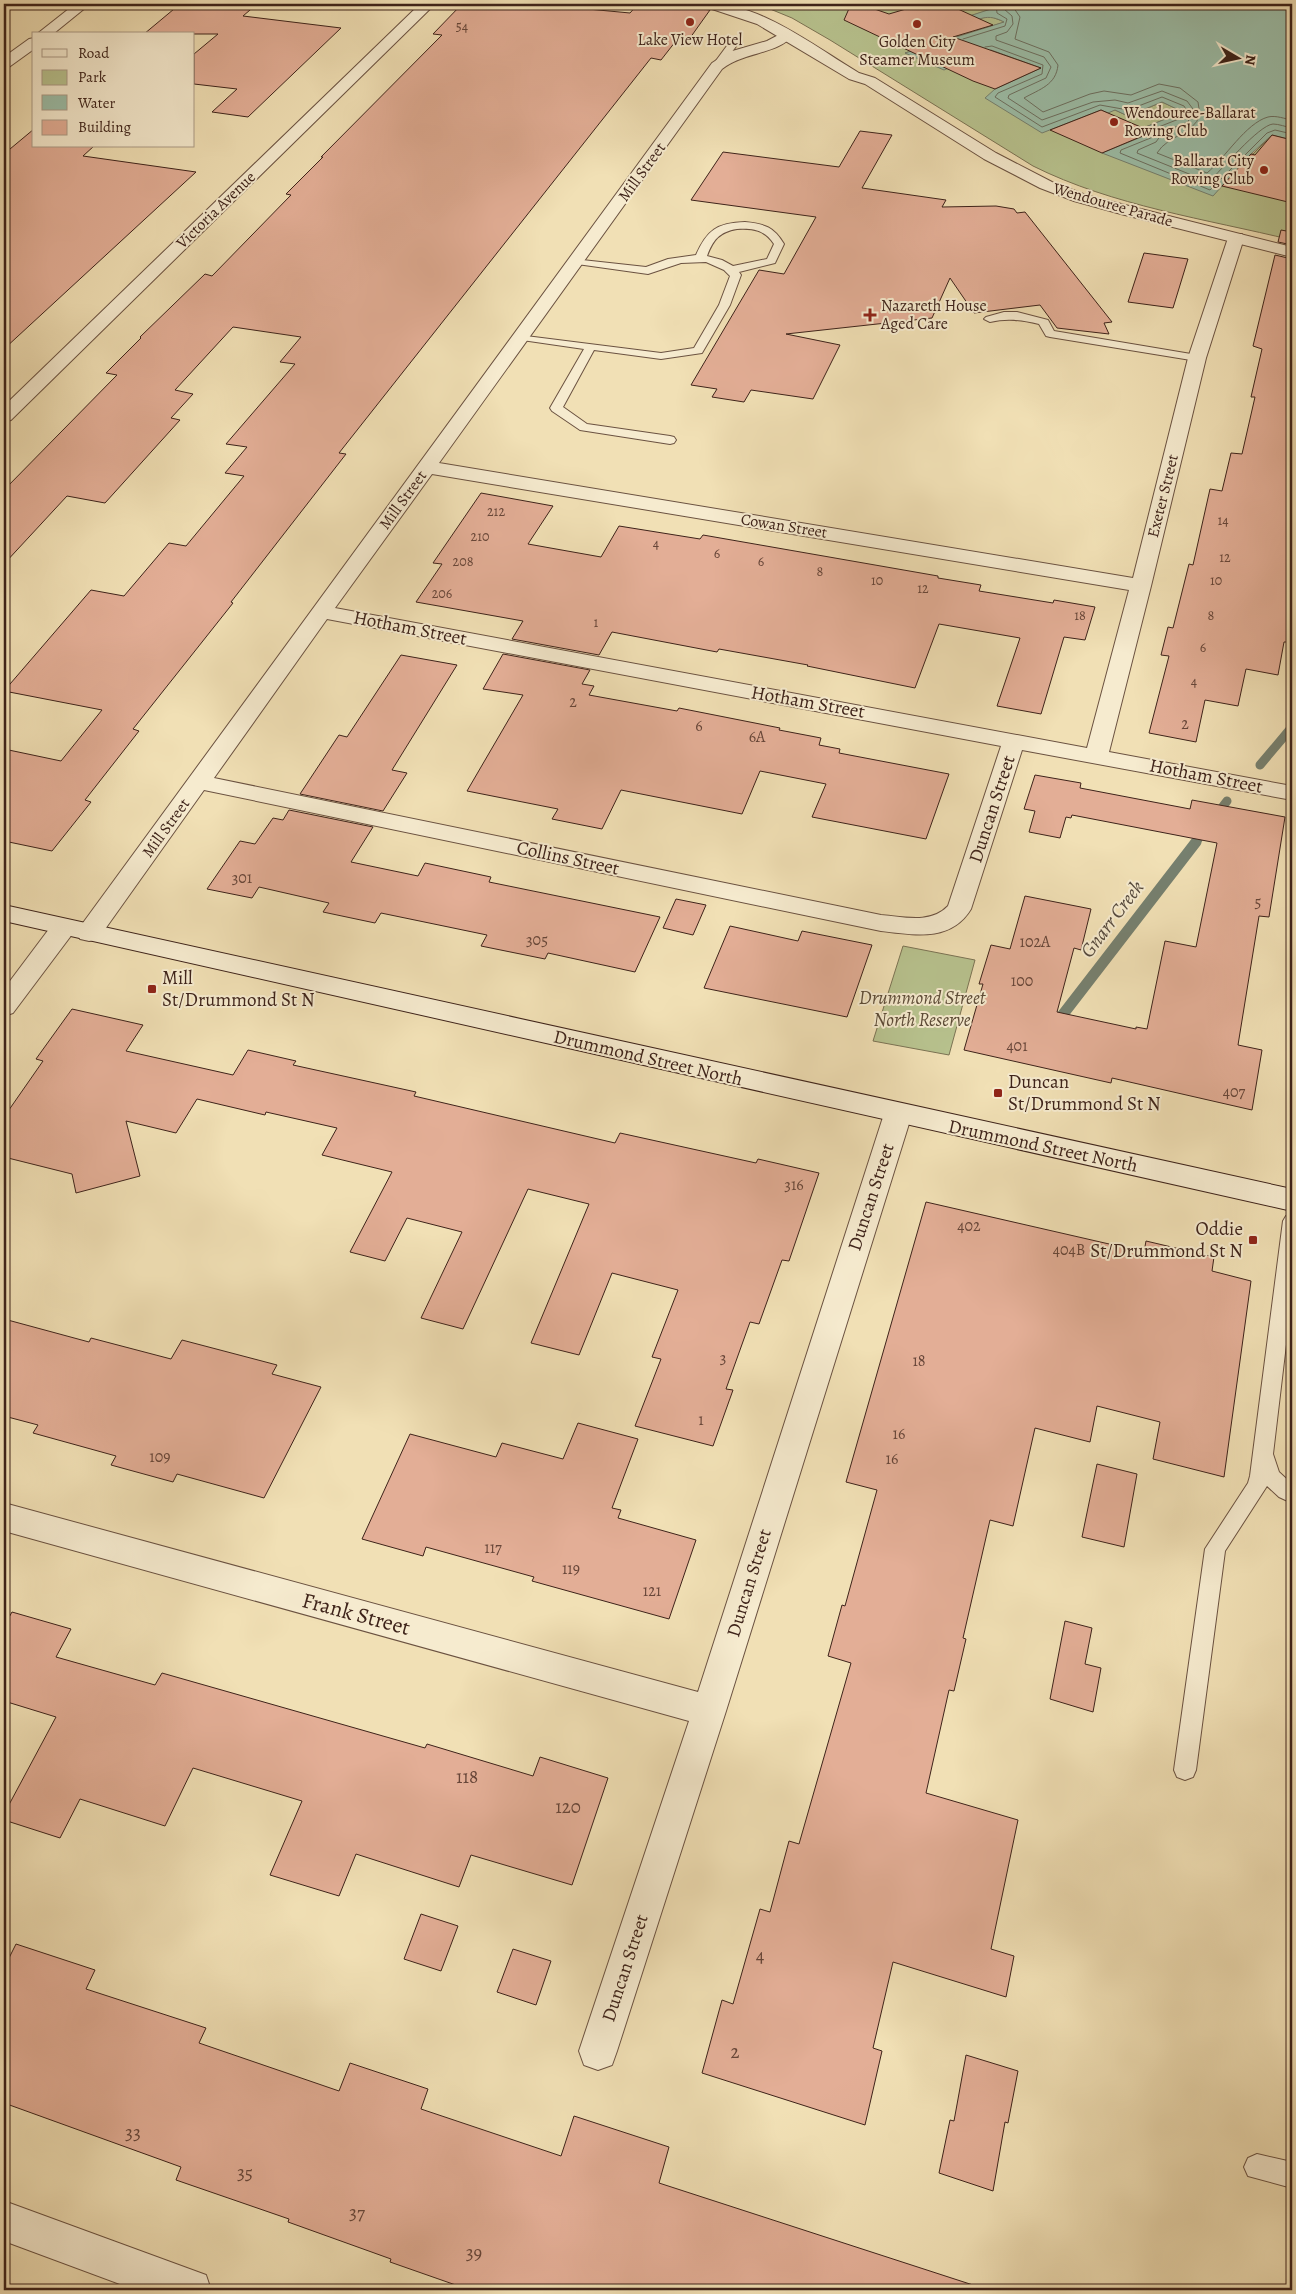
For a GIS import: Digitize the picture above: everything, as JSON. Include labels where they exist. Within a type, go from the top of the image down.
[{"type":"street","points":[[47,32],[83,4]]},
{"type":"street","name":"Victoria Avenue","points":[[4,416],[428,4]]},
{"type":"street","name":"Wendouree Parade","points":[[711,4],[751,16],[786,35],[803,40]]},
{"type":"street","name":"Wendouree Parade","points":[[742,4],[775,16],[803,40],[854,76],[870,81],[997,160],[1046,185],[1080,198],[1292,252]]},
{"type":"street","name":"Mill Street","points":[[89,933],[324,612],[717,66],[734,54],[776,42],[786,35]]},
{"type":"street","points":[[717,66],[803,40]]},
{"type":"street","points":[[4,64],[32,43]]},
{"type":"street","name":"Exeter Street","points":[[1096,756],[1141,586],[1197,358],[1236,238]]},
{"type":"street","name":"Cowan Street","points":[[427,467],[1141,586]]},
{"type":"street","name":"Hotham Street","points":[[324,612],[1292,793]]},
{"type":"street","name":"Duncan Street","points":[[938,925],[949,920],[962,902],[1014,740]]},
{"type":"street","name":"Collins Street","points":[[200,782],[881,922],[905,926],[938,925]]},
{"type":"street","name":"Drummond Street North","points":[[4,914],[1292,1200]]},
{"type":"street","points":[[4,1007],[64,927]]},
{"type":"street","name":"Duncan Street","points":[[598,2051],[709,1711],[898,1114]]},
{"type":"street","name":"Frank Street","points":[[4,1517],[709,1711]]},
{"type":"street","points":[[4,2221],[191,2290]]},
{"type":"lane","points":[[717,66],[735,41]]},
{"type":"lane","points":[[700,259],[706,244],[716,232],[730,227],[755,226],[772,233],[779,244],[771,261],[732,270]]},
{"type":"lane","points":[[522,337],[590,348],[604,347],[661,356],[698,351],[718,319],[736,275],[732,270],[715,262],[700,259],[676,259],[648,271],[577,261]]},
{"type":"lane","points":[[990,319],[1002,314],[1018,315],[1044,322],[1050,334],[1197,358]]},
{"type":"lane","points":[[590,348],[556,408],[584,427],[670,440]]},
{"type":"lane","points":[[1185,1770],[1214,1549],[1257,1486],[1260,1476],[1292,1221]]},
{"type":"lane","points":[[1264,1443],[1264,1461],[1271,1478],[1279,1486],[1292,1494]]},
{"type":"lane","points":[[1257,2167],[1292,2175]]},
{"type":"green space","points":[[758,4],[947,4],[956,8],[980,4],[995,8],[961,19],[968,22],[989,16],[1005,22],[905,53],[991,50],[1041,68],[995,89],[1101,110],[1115,110],[1128,116],[1162,102],[1184,112],[1143,128],[1152,132],[1103,152],[1253,154],[1272,135],[1292,140],[1292,240],[1160,210],[1064,180],[1033,166],[792,18]]},
{"type":"green space","name":"Drummond Street North Reserve","points":[[903,946],[975,960],[949,1055],[873,1041]]},
{"type":"water","points":[[985,4],[1292,4],[1292,140],[1272,135],[1251,154],[1213,196],[1102,153],[1151,133],[1143,128],[1183,112],[1162,102],[1128,116],[1115,110],[1108,113],[1101,110],[1042,133],[985,98],[995,89],[1041,68],[991,50],[944,70],[905,53],[1004,22],[990,17],[971,21],[960,19],[994,8]]},
{"type":"building","points":[[180,4],[257,4],[243,16],[341,28],[248,117],[212,112],[237,89],[195,84],[195,53],[218,34],[146,32]]},
{"type":"building","points":[[462,4],[535,4],[630,13],[638,4],[663,4],[710,10],[690,38],[679,37],[661,60],[651,58],[339,453],[346,454],[231,602],[233,603],[133,729],[139,731],[85,800],[91,802],[52,851],[4,841],[4,749],[61,761],[102,710],[4,691],[91,590],[124,596],[169,543],[186,546],[244,476],[225,473],[247,447],[226,444],[295,364],[280,362],[301,337],[233,327],[175,390],[193,394],[171,418],[180,420],[105,503],[67,496],[4,564],[4,490],[117,375],[106,373],[140,337],[205,274],[212,276],[291,195],[286,194],[323,157],[321,157],[442,35],[433,34]]},
{"type":"building","points":[[851,4],[860,4],[889,14],[923,4],[947,4],[993,25],[953,37],[1041,68],[995,89],[973,81],[844,20]]},
{"type":"building","name":"Wendouree-Ballarat Rowing Club","points":[[1101,110],[1152,132],[1102,153],[1050,130]]},
{"type":"building","points":[[32,131],[32,148],[92,148],[83,156],[196,172],[4,349],[4,154]]},
{"type":"building","points":[[860,131],[892,135],[862,188],[946,200],[942,207],[996,206],[1014,209],[1017,213],[1025,212],[1112,322],[1104,323],[1109,334],[1057,328],[1040,305],[974,313],[950,278],[932,318],[786,334],[840,345],[813,399],[751,390],[744,402],[712,397],[717,389],[691,385],[759,270],[784,274],[816,217],[691,200],[723,152],[839,167]]},
{"type":"building","name":"Ballarat City Rowing Club","points":[[1272,135],[1292,140],[1292,203],[1222,186],[1251,154],[1255,155]]},
{"type":"building","points":[[1281,230],[1292,232],[1292,245],[1278,242]]},
{"type":"building","points":[[1144,253],[1188,259],[1173,308],[1128,302]]},
{"type":"building","points":[[1275,255],[1292,259],[1292,617],[1287,642],[1284,642],[1278,675],[1246,669],[1238,706],[1205,700],[1196,742],[1149,733],[1169,656],[1161,655],[1168,627],[1173,628],[1189,564],[1193,565],[1210,489],[1222,491],[1231,453],[1242,454],[1255,397],[1251,397],[1262,349],[1253,346]]},
{"type":"building","points":[[481,493],[553,506],[528,544],[601,557],[619,526],[700,539],[703,535],[938,576],[938,578],[981,585],[979,591],[1053,603],[1054,600],[1095,607],[1085,640],[1064,637],[1041,714],[997,706],[1020,638],[939,624],[915,688],[808,665],[719,649],[717,652],[612,632],[599,655],[512,639],[523,621],[416,602],[442,564],[433,563]]},
{"type":"building","points":[[503,654],[590,670],[582,684],[594,686],[589,695],[677,711],[679,708],[780,728],[779,730],[821,738],[819,745],[840,749],[839,753],[949,774],[926,839],[812,817],[826,784],[760,771],[742,814],[621,790],[602,829],[552,819],[558,809],[467,791],[523,695],[483,689]]},
{"type":"building","points":[[401,655],[457,665],[392,770],[407,773],[383,811],[300,794],[339,735],[347,737]]},
{"type":"building","points":[[1035,775],[1081,783],[1080,788],[1190,809],[1192,800],[1285,817],[1269,917],[1259,916],[1238,1045],[1262,1050],[1252,1110],[1112,1078],[1111,1083],[964,1050],[983,984],[979,984],[991,945],[1010,949],[1025,896],[1091,909],[1081,950],[1074,948],[1057,1012],[1136,1029],[1136,1027],[1147,1029],[1165,941],[1196,947],[1217,843],[1072,815],[1071,818],[1066,817],[1060,838],[1029,832],[1035,811],[1024,809]]},
{"type":"building","points":[[289,810],[373,827],[351,862],[418,876],[425,863],[491,877],[489,882],[660,917],[635,972],[548,953],[545,959],[481,946],[487,935],[381,913],[375,923],[323,912],[329,903],[259,887],[252,898],[207,889],[240,841],[255,844],[273,818],[283,820]]},
{"type":"building","points":[[676,899],[706,905],[693,935],[663,928]]},
{"type":"building","points":[[730,926],[798,941],[802,931],[872,945],[847,1017],[704,988]]},
{"type":"building","points":[[72,1009],[143,1025],[126,1051],[233,1075],[248,1050],[296,1061],[293,1065],[416,1092],[414,1096],[615,1143],[620,1133],[756,1163],[758,1159],[819,1173],[789,1261],[782,1260],[759,1324],[750,1322],[726,1389],[733,1390],[713,1446],[635,1426],[661,1359],[652,1357],[678,1290],[612,1273],[579,1355],[531,1343],[589,1204],[528,1189],[463,1329],[421,1318],[462,1232],[407,1218],[385,1261],[350,1252],[392,1172],[322,1155],[337,1128],[266,1112],[265,1115],[197,1099],[176,1133],[126,1121],[140,1176],[76,1193],[72,1174],[4,1157],[4,1117],[43,1061],[36,1059]]},
{"type":"building","points":[[926,1202],[1144,1252],[1146,1241],[1214,1257],[1212,1271],[1251,1281],[1224,1477],[1153,1459],[1160,1422],[1097,1406],[1090,1442],[1035,1428],[1013,1526],[990,1520],[963,1638],[966,1639],[954,1691],[949,1690],[926,1793],[1018,1820],[991,1949],[1014,1956],[1006,1997],[893,1962],[873,2048],[882,2051],[865,2125],[702,2073],[722,2000],[733,2004],[760,1909],[770,1912],[789,1841],[799,1844],[851,1663],[828,1656],[842,1605],[845,1606],[877,1490],[846,1482]]},
{"type":"building","points":[[4,1319],[89,1342],[91,1338],[171,1359],[182,1340],[277,1365],[272,1374],[321,1387],[264,1498],[177,1474],[173,1482],[111,1465],[116,1456],[33,1433],[38,1425],[4,1416]]},
{"type":"building","points":[[578,1423],[638,1439],[612,1508],[621,1510],[618,1518],[696,1540],[669,1619],[532,1581],[534,1577],[426,1547],[423,1556],[362,1539],[410,1434],[496,1457],[502,1443],[563,1459]]},
{"type":"building","points":[[1097,1464],[1137,1474],[1124,1547],[1082,1537]]},
{"type":"building","points":[[12,1612],[71,1629],[56,1657],[155,1685],[162,1673],[425,1748],[427,1744],[533,1776],[540,1757],[608,1778],[572,1885],[471,1855],[459,1887],[356,1854],[339,1896],[270,1875],[302,1801],[193,1768],[165,1826],[80,1799],[60,1838],[4,1820],[4,1814],[56,1717],[4,1701],[4,1626]]},
{"type":"building","points":[[1065,1621],[1092,1628],[1085,1664],[1101,1668],[1093,1712],[1050,1699]]},
{"type":"building","points":[[421,1914],[458,1926],[441,1971],[404,1959]]},
{"type":"building","points":[[16,1944],[95,1970],[86,1989],[206,2028],[199,2043],[339,2091],[350,2063],[428,2089],[421,2109],[561,2156],[574,2116],[669,2147],[659,2183],[973,2285],[972,2290],[470,2290],[390,2262],[391,2259],[288,2222],[289,2219],[176,2180],[181,2167],[4,2103],[4,1968]]},
{"type":"building","points":[[513,1949],[551,1961],[536,2005],[497,1992]]},
{"type":"building","points":[[966,2055],[1018,2071],[1008,2123],[1005,2122],[993,2191],[939,2173],[950,2120],[954,2121]]},
{"type":"waterway","name":"Gnarr Creek","points":[[1260,765],[1292,727]]},
{"type":"waterway","name":"Gnarr Creek","points":[[1195,843],[1227,801]]},
{"type":"waterway","name":"Gnarr Creek","points":[[1054,1026],[1196,842]]},
{"type":"place","name":"Lake View Hotel","points":[[690,22]]},
{"type":"place","name":"Golden City Steamer Museum","points":[[917,24]]},
{"type":"place","name":"Wendouree-Ballarat Rowing Club","points":[[1114,122]]},
{"type":"place","name":"Ballarat City Rowing Club","points":[[1264,170]]},
{"type":"place","name":"Nazareth House Aged Care","points":[[870,315]]},
{"type":"place","name":"Mill St/Drummond St N","points":[[152,989]]},
{"type":"place","name":"Duncan St/Drummond St N","points":[[998,1093]]},
{"type":"place","name":"Oddie St/Drummond St N","points":[[1253,1240]]}]
